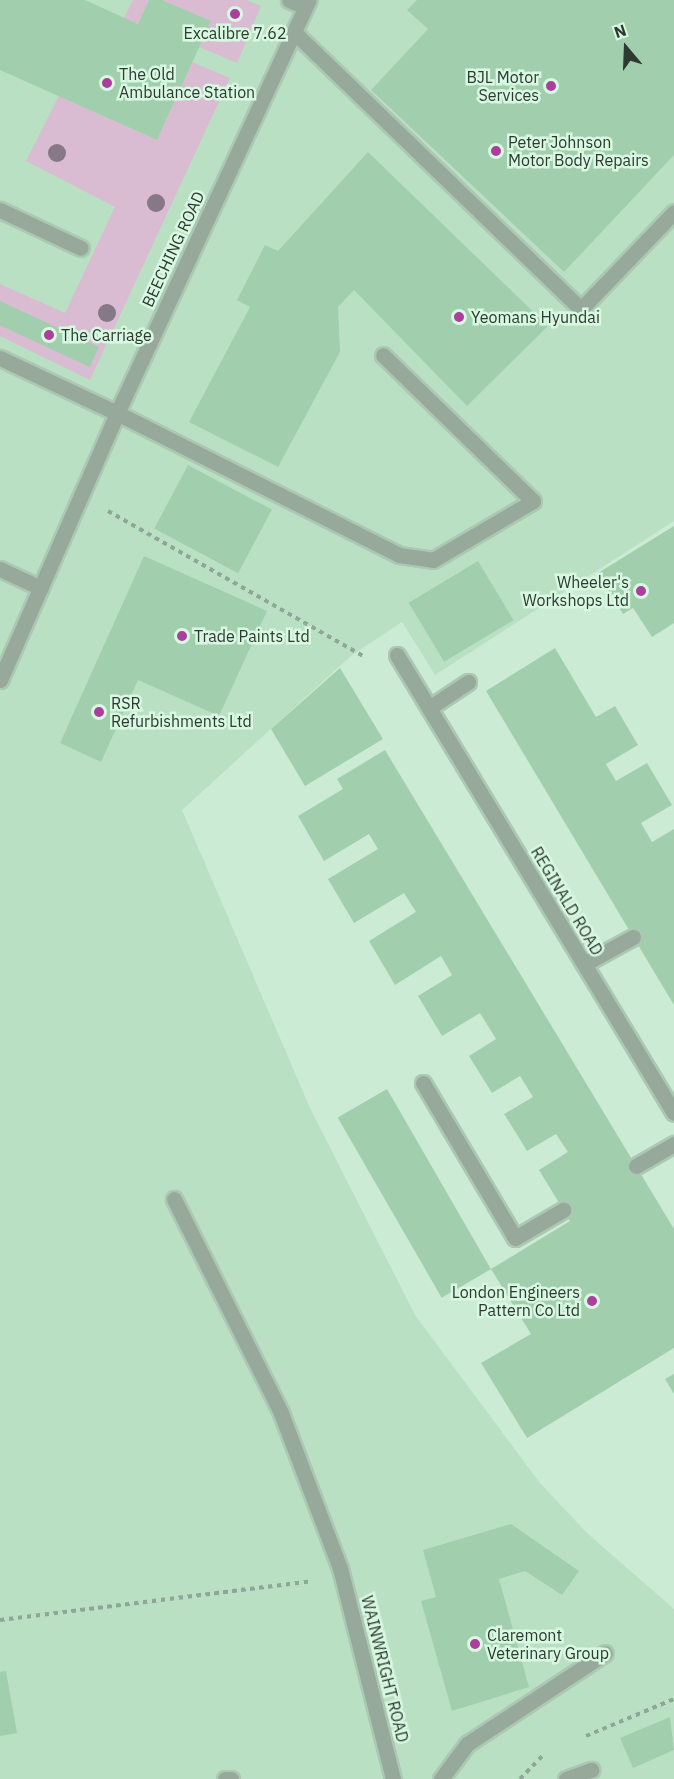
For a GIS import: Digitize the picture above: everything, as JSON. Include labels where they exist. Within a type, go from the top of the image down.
[{"type":"street","points":[[289,0],[307,3]]},
{"type":"street","name":"BEECHING ROAD","points":[[0,680],[117,413],[307,3]]},
{"type":"street","points":[[294,32],[581,309],[674,212]]},
{"type":"street","points":[[0,210],[81,248]]},
{"type":"street","points":[[0,358],[117,413],[399,555],[432,560],[533,501],[383,355]]},
{"type":"street","points":[[0,568],[41,588]]},
{"type":"street","name":"REGINALD ROAD","points":[[397,655],[674,1113]]},
{"type":"street","points":[[429,708],[468,682]]},
{"type":"street","points":[[584,964],[633,937]]},
{"type":"street","points":[[423,1083],[515,1238],[563,1210]]},
{"type":"street","points":[[636,1166],[674,1144]]},
{"type":"street","name":"WAINWRIGHT ROAD","points":[[174,1199],[281,1413],[342,1572],[393,1779]]},
{"type":"street","points":[[441,1779],[467,1744],[604,1653]]},
{"type":"street","points":[[566,1779],[591,1770]]},
{"type":"street","points":[[225,1779],[231,1779]]},
{"type":"path","points":[[82,496],[379,665],[397,655]]},
{"type":"path","points":[[0,1620],[342,1572]]},
{"type":"path","points":[[581,1738],[674,1699]]},
{"type":"path","points":[[520,1779],[540,1755],[551,1751]]},
{"type":"shaded area","points":[[0,0],[674,0],[674,521],[435,675],[402,622],[352,655],[182,810],[310,1108],[415,1315],[540,1483],[587,1533],[674,1609],[674,1779],[0,1779]]},
{"type":"shaded area","points":[[133,0],[149,0],[138,24],[124,18]]},
{"type":"shaded area","points":[[162,0],[246,0],[261,6],[237,63],[199,47],[210,21]]},
{"type":"shaded area","points":[[192,62],[230,78],[90,380],[0,336],[0,284],[65,313],[115,207],[26,161],[59,96],[157,140]]},
{"type":"building","name":"The Old Ambulance Station","points":[[0,0],[85,0],[138,24],[149,0],[162,0],[211,21],[157,140],[0,70]]},
{"type":"building","points":[[417,0],[674,0],[674,155],[564,272],[371,90],[428,29],[407,10]]},
{"type":"building","name":"Yeomans Hyundai","points":[[368,152],[548,326],[467,406],[354,290],[338,307],[340,352],[278,467],[189,422],[250,307],[237,300],[265,245],[278,251]]},
{"type":"building","name":"The Carriage","points":[[0,301],[99,347],[89,367],[0,325]]},
{"type":"building","points":[[188,465],[272,510],[238,573],[154,529]]},
{"type":"building","name":"Wheeler's Workshops Ltd","points":[[674,526],[674,623],[652,637],[633,608],[623,614],[598,573]]},
{"type":"building","name":"Trade Paints Ltd","points":[[144,556],[267,611],[219,716],[138,680],[101,762],[60,743]]},
{"type":"building","points":[[478,561],[514,620],[444,662],[409,603]]},
{"type":"building","points":[[555,648],[596,717],[615,706],[638,745],[606,764],[616,781],[647,763],[672,805],[641,823],[652,842],[674,829],[674,1005],[486,691]]},
{"type":"building","points":[[340,668],[383,739],[305,786],[271,729]]},
{"type":"building","points":[[385,750],[674,1229],[674,1348],[527,1438],[481,1363],[531,1334],[491,1269],[570,1221],[539,1170],[568,1152],[556,1134],[527,1151],[504,1114],[533,1097],[520,1076],[492,1093],[469,1056],[496,1039],[480,1013],[442,1036],[418,996],[452,975],[441,956],[395,985],[369,941],[416,912],[404,893],[354,923],[328,879],[378,849],[369,834],[324,861],[298,816],[343,789],[337,779]]},
{"type":"building","points":[[387,1089],[491,1269],[442,1298],[338,1118]]},
{"type":"building","points":[[674,1374],[674,1394],[665,1379]]},
{"type":"building","name":"Claremont Veterinary Group","points":[[511,1524],[579,1571],[562,1595],[525,1571],[499,1579],[529,1687],[452,1711],[421,1601],[436,1597],[423,1550]]},
{"type":"building","points":[[6,1671],[17,1733],[0,1736],[0,1672]]},
{"type":"building","points":[[670,1717],[674,1750],[633,1768],[620,1738]]},
{"type":"place","name":"Excalibre 7.62","points":[[235,14]]},
{"type":"place","name":"The Old Ambulance Station","points":[[107,83]]},
{"type":"place","name":"BJL Motor Services","points":[[551,86]]},
{"type":"place","name":"Peter Johnson Motor Body Repairs","points":[[496,151]]},
{"type":"place","name":"Yeomans Hyundai","points":[[459,317]]},
{"type":"place","name":"The Carriage","points":[[49,335]]},
{"type":"place","name":"Wheeler's Workshops Ltd","points":[[641,591]]},
{"type":"place","name":"Trade Paints Ltd","points":[[182,636]]},
{"type":"place","name":"RSR Refurbishments Ltd","points":[[99,712]]},
{"type":"place","name":"London Engineers Pattern Co Ltd","points":[[592,1301]]},
{"type":"place","name":"Claremont Veterinary Group","points":[[475,1644]]}]
